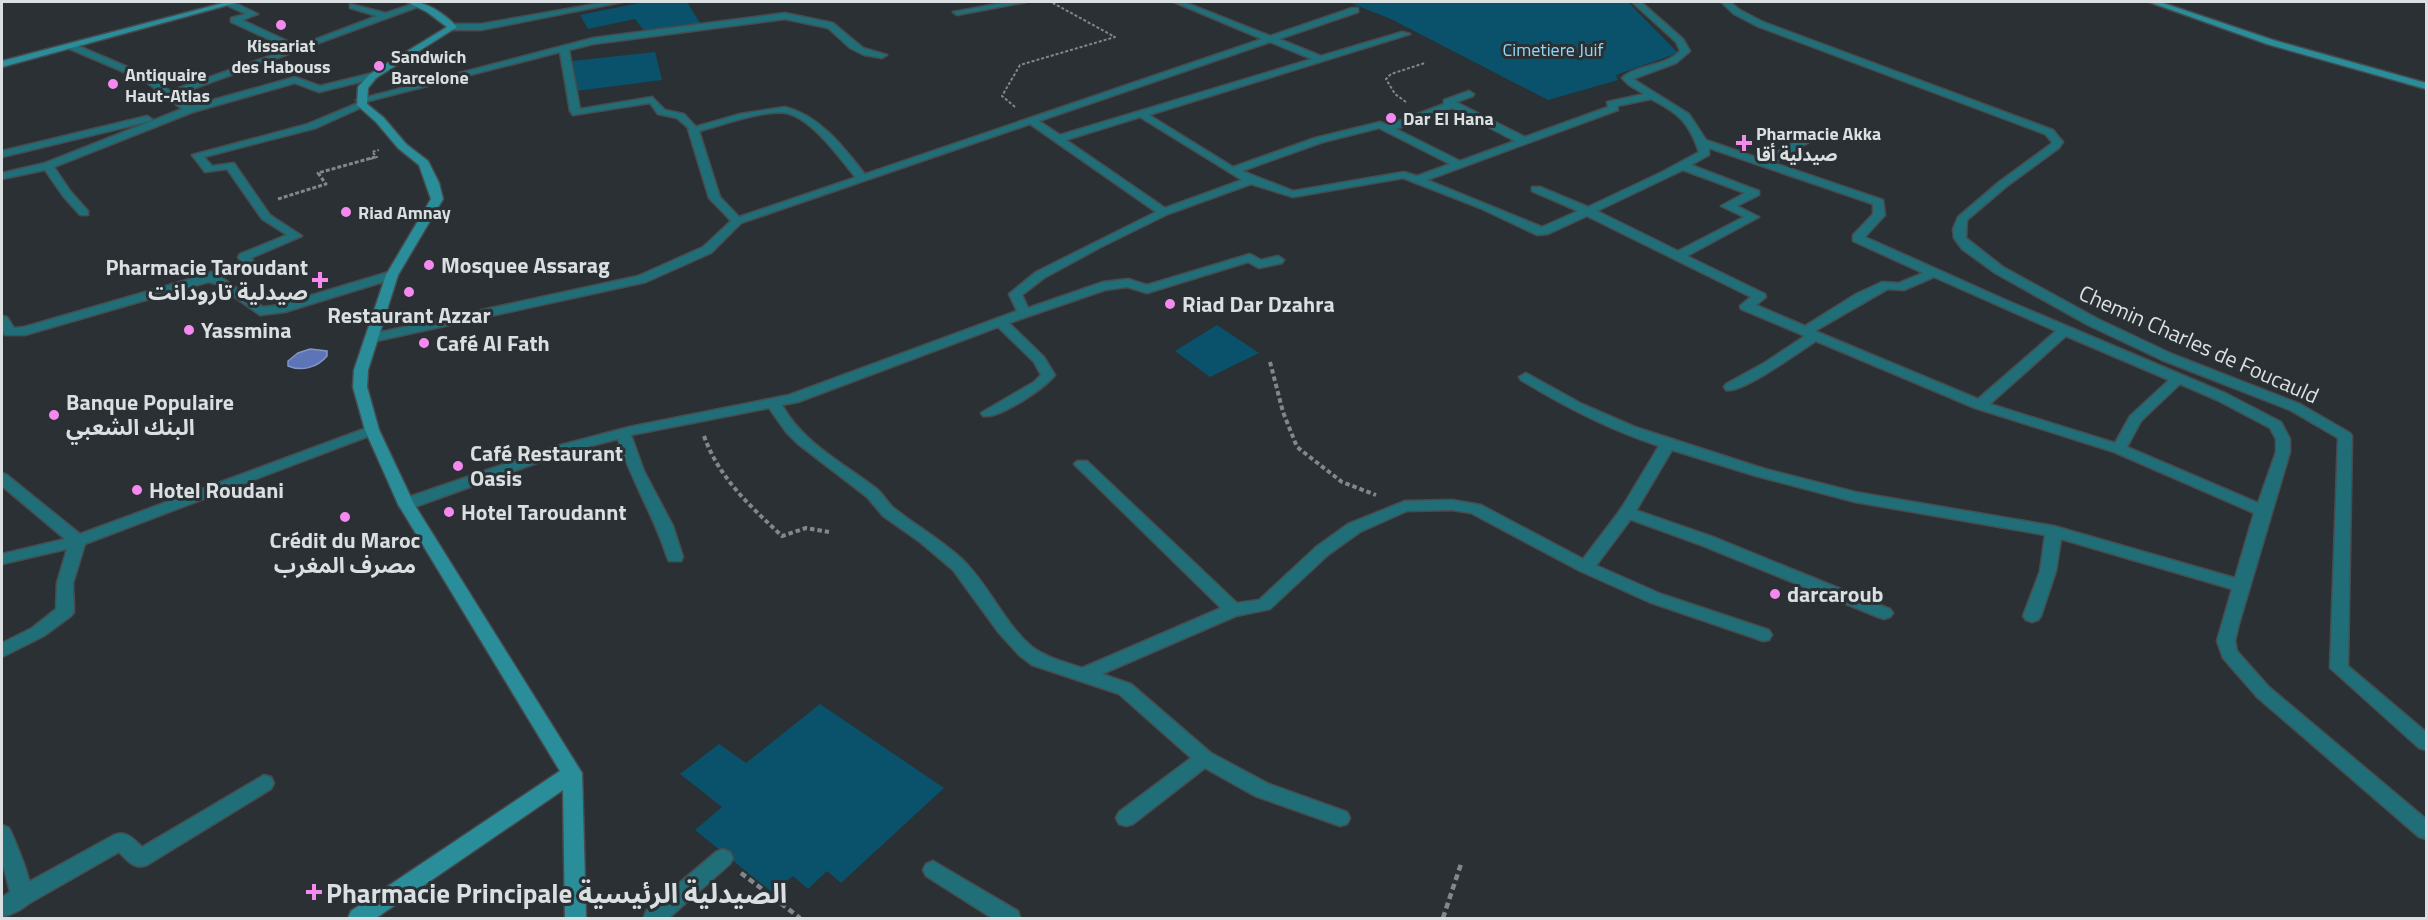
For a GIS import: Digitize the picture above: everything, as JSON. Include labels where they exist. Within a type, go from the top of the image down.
[{"type":"street","points":[[2,64],[73,47],[232,2],[254,14],[234,20],[298,49]]},
{"type":"street","points":[[362,103],[363,87],[373,76],[453,27],[481,27],[618,2]]},
{"type":"street","points":[[957,12],[1022,2]]},
{"type":"street","points":[[1178,2],[1320,59]]},
{"type":"street","points":[[1143,115],[1251,180],[1279,192],[1293,194],[1404,175],[1484,206],[1537,231],[1544,231],[1589,212],[1705,153],[1693,121],[1627,78],[1634,73],[1678,58],[1684,51],[1684,47],[1636,2]]},
{"type":"street","name":"Chemin Charles de Foucauld","points":[[1725,2],[1737,12],[1760,24],[2049,132],[2058,142],[2055,146],[2003,184],[1962,219],[1959,229],[1960,238],[1966,246],[1999,270],[2102,326],[2178,361],[2295,407],[2345,436],[2339,668],[2427,743]]},
{"type":"street","points":[[2153,2],[2270,42],[2427,86]]},
{"type":"street","points":[[170,94],[298,49],[415,3],[442,17],[453,27]]},
{"type":"street","points":[[353,6],[386,16]]},
{"type":"street","points":[[372,338],[642,279],[707,250],[737,221],[1355,10]]},
{"type":"street","points":[[2,320],[6,334],[25,331],[173,286],[208,278],[248,262],[244,256],[296,236],[266,217],[230,165],[209,170],[197,155],[312,126],[362,103],[593,41],[785,16],[813,24],[830,25],[838,34],[867,54],[882,55]]},
{"type":"street","points":[[1058,139],[1405,34]]},
{"type":"street","points":[[73,47],[148,80],[189,110]]},
{"type":"street","points":[[564,47],[575,111],[577,113],[652,100],[662,112],[680,116],[693,129],[715,198],[737,221]]},
{"type":"street","points":[[2,176],[48,166],[189,110],[295,80],[319,89],[373,76]]},
{"type":"street","points":[[1469,94],[1448,102],[1524,141]]},
{"type":"street","points":[[1417,180],[1614,108],[1611,105],[1627,100],[1636,101],[1653,95]]},
{"type":"street","points":[[362,103],[400,143],[424,163],[437,199],[392,275],[361,370],[360,387],[372,430],[406,504],[572,773],[576,918]]},
{"type":"street","points":[[1387,129],[1451,105]]},
{"type":"street","points":[[693,129],[784,110],[800,115],[827,137],[861,177]]},
{"type":"street","points":[[2,154],[137,120],[176,115]]},
{"type":"street","points":[[1032,122],[1164,212]]},
{"type":"street","points":[[1234,170],[1319,140],[1380,125],[1458,164]]},
{"type":"street","points":[[1765,164],[1807,139]]},
{"type":"street","points":[[1701,141],[1879,202],[1879,215],[1857,238],[2179,378],[2264,417],[2281,431],[2283,452],[2263,511],[2226,641],[2235,660],[2263,692],[2427,831]]},
{"type":"street","points":[[48,166],[67,194],[84,213]]},
{"type":"street","points":[[1676,257],[1753,217],[1727,206],[1755,193],[1683,166]]},
{"type":"street","points":[[1026,314],[1015,294],[1025,284],[1097,244],[1164,212],[1251,180]]},
{"type":"street","points":[[1536,189],[1589,212],[1760,297],[1746,306],[1809,334],[1980,405],[2119,449],[2263,511]]},
{"type":"street","points":[[406,504],[551,453],[623,433],[816,392],[884,364],[1112,284],[1128,283],[1147,290],[1250,258],[1259,264],[1278,260]]},
{"type":"street","points":[[1731,387],[1769,366],[1809,334],[1862,297],[1886,285],[1900,287],[1933,273]]},
{"type":"street","points":[[208,278],[220,281],[260,311],[280,309],[392,275]]},
{"type":"street","points":[[988,413],[1039,385],[1048,375],[1039,360],[1000,322]]},
{"type":"street","points":[[1980,405],[2065,330]]},
{"type":"street","points":[[1526,377],[1596,418],[1625,431],[1761,473],[1855,497],[2054,531],[2241,586]]},
{"type":"street","points":[[2119,449],[2135,418],[2179,378]]},
{"type":"street","points":[[773,402],[779,415],[803,440],[854,482],[875,495],[888,512],[906,522],[946,554],[968,576],[1020,647],[1038,660],[1125,689],[1204,758],[1262,790],[1340,818]]},
{"type":"street","points":[[2,559],[78,541],[372,430]]},
{"type":"street","points":[[623,433],[636,471],[665,526],[675,557]]},
{"type":"street","points":[[1586,567],[1627,512],[1668,444]]},
{"type":"street","points":[[1082,464],[1233,610]]},
{"type":"street","points":[[2,478],[78,541]]},
{"type":"street","points":[[1083,675],[1233,610],[1264,605],[1322,551],[1354,528],[1405,506],[1452,504],[1475,509],[1586,567],[1655,598],[1763,635]]},
{"type":"street","points":[[1627,512],[1707,541],[1884,613]]},
{"type":"street","points":[[2032,616],[2048,571],[2054,531]]},
{"type":"street","points":[[2,651],[61,618],[65,612],[65,583],[78,541]]},
{"type":"street","points":[[1126,819],[1204,758]]},
{"type":"street","points":[[359,918],[572,773]]},
{"type":"street","points":[[2,908],[121,841],[140,859],[264,783]]},
{"type":"street","points":[[2,834],[19,881],[21,897]]},
{"type":"street","points":[[654,918],[723,858]]},
{"type":"street","points":[[933,870],[1010,918]]},
{"type":"path","points":[[1032,122],[1002,96],[1020,65],[1115,37],[1050,2]]},
{"type":"path","points":[[1424,115],[1395,93],[1386,79],[1390,74],[1425,63]]},
{"type":"path","points":[[259,205],[326,184],[318,173],[377,157],[372,152],[400,143]]},
{"type":"path","points":[[1270,362],[1283,412],[1298,447],[1342,482],[1405,506]]},
{"type":"path","points":[[698,417],[710,456],[744,499],[782,536],[806,528],[829,532]]},
{"type":"path","points":[[723,858],[800,918]]},
{"type":"path","points":[[1443,918],[1462,861]]},
{"type":"green space","points":[[644,2],[687,2],[702,26],[646,33],[635,19],[588,29],[580,15]]},
{"type":"green space","name":"Cimetiere Juif","points":[[1348,2],[1628,2],[1678,53],[1616,75],[1618,80],[1548,100],[1391,19]]},
{"type":"green space","points":[[655,52],[662,80],[576,91],[572,61]]},
{"type":"green space","points":[[1217,325],[1259,353],[1210,377],[1175,351]]},
{"type":"green space","points":[[820,704],[944,788],[841,883],[827,871],[808,889],[793,876],[773,893],[695,830],[722,807],[680,774],[719,744],[746,763]]},
{"type":"water","points":[[310,349],[327,351],[327,356],[319,363],[309,367],[299,369],[288,366],[288,361],[298,353]]},
{"type":"place","name":"Kissariat des Habouss","points":[[281,25]]},
{"type":"place","name":"Sandwich Barcelone","points":[[379,66]]},
{"type":"place","name":"Antiquaire Haut-Atlas","points":[[113,84]]},
{"type":"place","name":"Dar El Hana","points":[[1391,118]]},
{"type":"place","name":"Pharmacie Akka صيدلية أقا","points":[[1744,143]]},
{"type":"place","name":"Riad Amnay","points":[[346,212]]},
{"type":"place","name":"Mosquee Assarag","points":[[429,265]]},
{"type":"place","name":"Pharmacie Taroudant صيدلية تارودانت","points":[[320,280]]},
{"type":"place","name":"Restaurant Azzar","points":[[409,292]]},
{"type":"place","name":"Riad Dar Dzahra","points":[[1170,304]]},
{"type":"place","name":"Yassmina","points":[[189,330]]},
{"type":"place","name":"Café Al Fath","points":[[424,343]]},
{"type":"place","name":"Banque Populaire البنك الشعبي","points":[[54,415]]},
{"type":"place","name":"Café Restaurant Oasis","points":[[458,466]]},
{"type":"place","name":"Hotel Roudani","points":[[137,490]]},
{"type":"place","name":"Hotel Taroudannt","points":[[449,512]]},
{"type":"place","name":"Crédit du Maroc مصرف المغرب","points":[[345,517]]},
{"type":"place","name":"darcaroub","points":[[1775,594]]},
{"type":"place","name":"Pharmacie Principale الصيدلية الرئيسية","points":[[314,892]]}]
